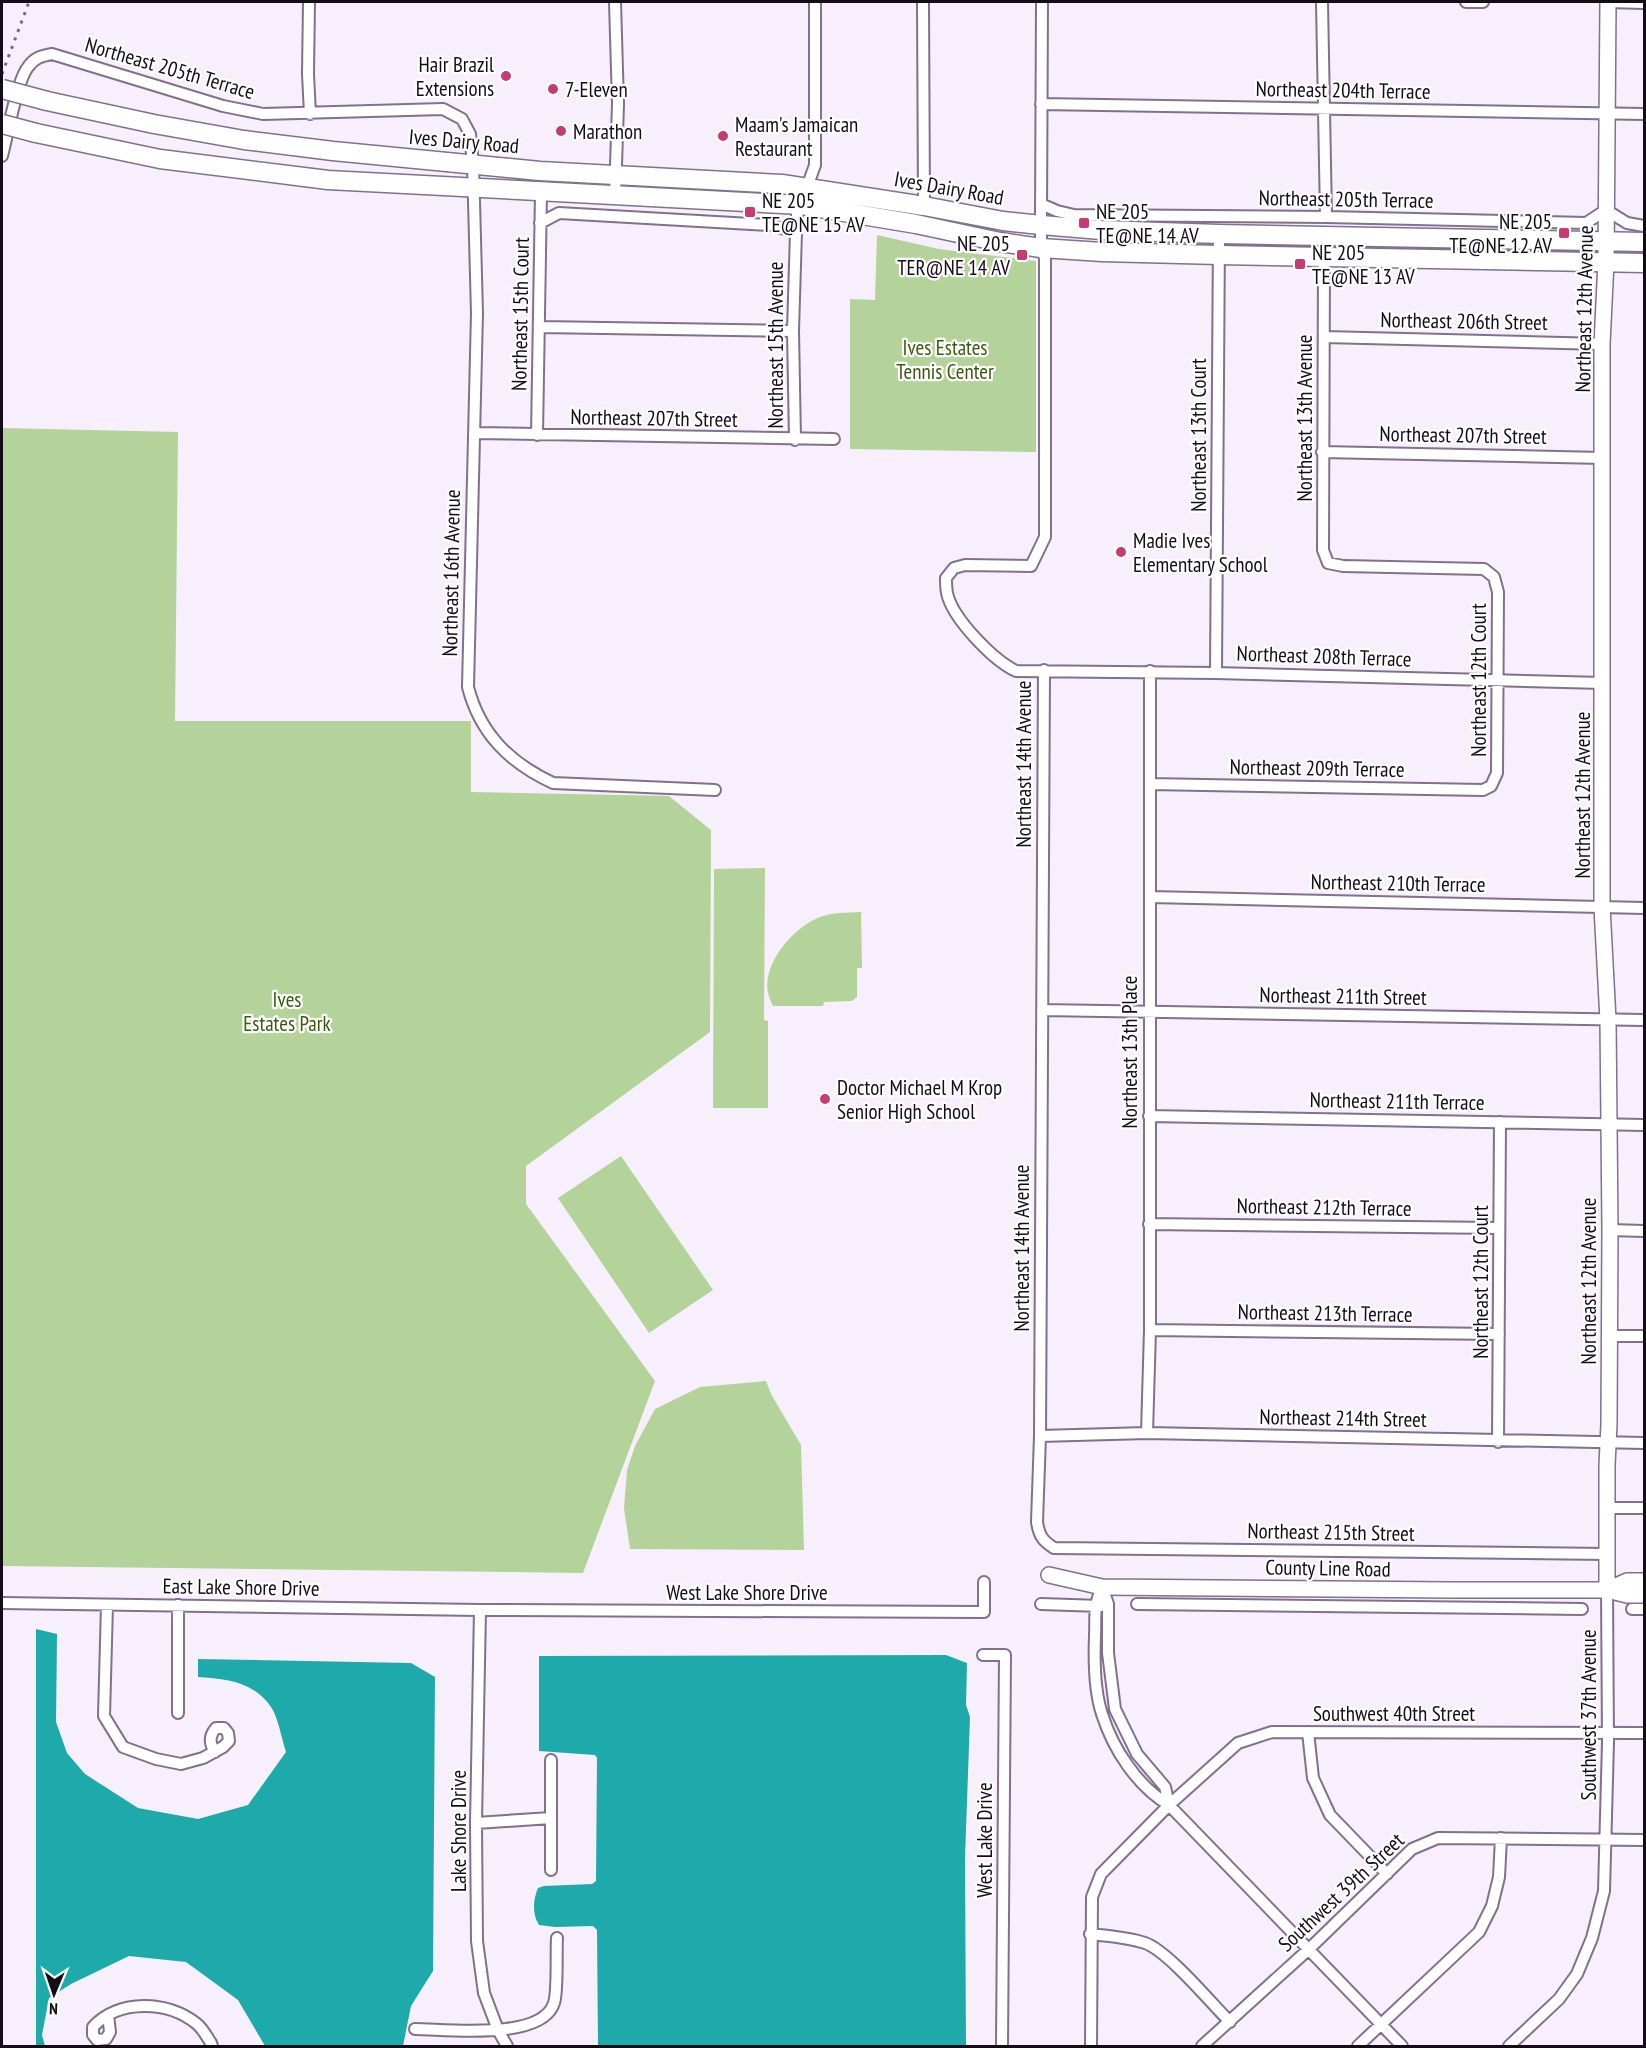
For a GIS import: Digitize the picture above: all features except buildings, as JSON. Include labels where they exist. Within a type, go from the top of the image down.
[{"type":"main road","name":"Ives Dairy Road","points":[[10,89],[48,101],[161,126],[244,140],[333,151],[615,175],[782,184],[805,197],[1041,248],[1219,255],[1644,263]]},
{"type":"main road","name":"Ives Dairy Road","points":[[2,124],[120,152],[208,167],[328,180],[615,196],[805,197],[924,206],[1003,221],[1101,230],[1644,242]]},
{"type":"street","points":[[309,2],[310,114]]},
{"type":"street","points":[[615,2],[618,99],[615,196]]},
{"type":"street","name":"Northeast 15th Avenue","points":[[795,440],[793,331],[796,232],[797,214],[815,165],[815,2]]},
{"type":"street","points":[[923,2],[924,206]]},
{"type":"street","name":"Northeast 14th Avenue","points":[[1042,2],[1041,248],[1045,258],[1045,537],[1031,566],[965,565],[954,568],[946,578],[947,593],[955,611],[982,645],[1005,666],[1016,671],[1044,670],[1040,1436],[1037,1522],[1039,1533],[1044,1541],[1054,1548]]},
{"type":"street","points":[[1322,2],[1326,217]]},
{"type":"street","points":[[1466,2],[1483,2]]},
{"type":"street","points":[[1608,2],[1644,3]]},
{"type":"street","name":"Northeast 12th Avenue","points":[[1607,1590],[1610,1230],[1608,1020],[1602,907],[1602,344],[1606,262],[1608,2]]},
{"type":"street","name":"Northeast 205th Terrace","points":[[2,156],[10,89],[28,66],[42,56],[52,54],[223,106],[263,114],[444,109],[462,119],[470,134],[473,164]]},
{"type":"street","name":"Northeast 204th Terrace","points":[[1041,104],[1644,114]]},
{"type":"street","name":"Northeast 16th Avenue","points":[[473,164],[477,313],[468,687],[473,706],[481,724],[492,739],[536,775],[553,783],[571,786],[715,790]]},
{"type":"street","name":"Northeast 15th Court","points":[[537,435],[541,193]]},
{"type":"street","name":"Northeast 205th Terrace","points":[[1041,204],[1074,215],[1326,217],[1586,223],[1606,210]]},
{"type":"street","points":[[1606,210],[1627,223],[1644,226]]},
{"type":"street","points":[[540,223],[559,213],[770,225],[796,232]]},
{"type":"street","name":"Northeast 13th Court","points":[[1216,673],[1219,234]]},
{"type":"street","name":"Northeast 13th Avenue","points":[[1324,257],[1323,550],[1328,562],[1343,566],[1484,569]]},
{"type":"street","points":[[540,327],[793,331]]},
{"type":"street","name":"Northeast 206th Street","points":[[1324,337],[1602,344]]},
{"type":"street","name":"Northeast 207th Street","points":[[474,432],[834,439]]},
{"type":"street","name":"Northeast 207th Street","points":[[1322,452],[1603,458]]},
{"type":"street","name":"Northeast 12th Court","points":[[1483,790],[1491,786],[1497,772],[1498,592],[1494,577],[1484,569]]},
{"type":"street","name":"Northeast 208th Terrace","points":[[1044,670],[1603,683]]},
{"type":"street","name":"Northeast 13th Place","points":[[1147,1433],[1150,1330],[1148,1013],[1150,671]]},
{"type":"street","name":"Northeast 209th Terrace","points":[[1150,784],[1483,790]]},
{"type":"street","name":"Northeast 210th Terrace","points":[[1150,897],[1644,908]]},
{"type":"street","name":"Northeast 211th Street","points":[[1042,1010],[1644,1020]]},
{"type":"street","name":"Northeast 211th Terrace","points":[[1149,1116],[1644,1125]]},
{"type":"street","name":"Northeast 12th Court","points":[[1498,1442],[1500,1122]]},
{"type":"street","name":"Northeast 212th Terrace","points":[[1149,1224],[1499,1228]]},
{"type":"street","points":[[1610,1230],[1644,1231]]},
{"type":"street","name":"Northeast 213th Terrace","points":[[1150,1330],[1499,1334]]},
{"type":"street","points":[[1609,1336],[1644,1336]]},
{"type":"street","name":"Northeast 214th Street","points":[[1040,1436],[1147,1433],[1498,1442],[1644,1443]]},
{"type":"street","points":[[1606,1508],[1644,1508]]},
{"type":"street","name":"Northeast 215th Street","points":[[1054,1548],[1607,1554]]},
{"type":"street","name":"County Line Road","points":[[1049,1575],[1102,1587],[1607,1590],[1644,1595]]},
{"type":"street","name":"County Line Road","points":[[1607,1590],[1627,1581],[1644,1581]]},
{"type":"street","name":"West Lake Shore Drive","points":[[480,1610],[984,1612],[984,1582]]},
{"type":"street","points":[[1102,1587],[1094,1606],[1094,1653],[1102,1713],[1125,1762],[1153,1796],[1168,1805],[1402,2046]]},
{"type":"street","points":[[1102,1587],[1108,1606],[1108,1653],[1115,1709],[1137,1754],[1165,1787],[1168,1805]]},
{"type":"street","name":"Southwest 37th Avenue","points":[[1509,2046],[1559,1999],[1577,1974],[1592,1938],[1604,1891],[1608,1733],[1607,1590]]},
{"type":"street","name":"East Lake Shore Drive","points":[[2,1603],[480,1610]]},
{"type":"street","points":[[1041,1604],[1108,1606]]},
{"type":"street","points":[[1137,1604],[1582,1608]]},
{"type":"street","points":[[107,1605],[104,1716],[123,1747],[156,1759],[181,1764],[215,1752]]},
{"type":"street","points":[[177,1713],[178,1605]]},
{"type":"street","points":[[1632,1609],[1644,1609]]},
{"type":"street","name":"Lake Shore Drive","points":[[480,1610],[476,1822],[477,1941],[484,1993],[498,2031],[507,2046]]},
{"type":"street","name":"West Lake Drive","points":[[983,1655],[1005,1655],[1002,2046]]},
{"type":"street","name":"Southwest 40th Street","points":[[1091,2046],[1092,1897],[1101,1874],[1168,1805],[1238,1743],[1272,1732],[1644,1733]]},
{"type":"street","points":[[1308,1732],[1313,1778],[1330,1815],[1387,1874]]},
{"type":"street","points":[[551,1760],[551,1870]]},
{"type":"street","points":[[476,1822],[550,1818]]},
{"type":"street","name":"Southwest 39th Street","points":[[1202,2046],[1412,1849],[1438,1838],[1644,1840]]},
{"type":"street","points":[[1358,2046],[1479,1932],[1492,1906],[1499,1877],[1501,1838]]},
{"type":"street","points":[[1090,1934],[1127,1938],[1148,1944],[1164,1954],[1230,2022]]},
{"type":"street","points":[[415,2029],[498,2031],[520,2028],[542,2018],[554,2004],[557,1938]]},
{"type":"street","points":[[108,2014],[148,2006],[173,2011],[197,2024],[212,2046]]},
{"type":"green space","name":"Ives Estates Tennis Center","points":[[877,235],[939,249],[1036,261],[1036,452],[850,449],[850,299],[875,300]]},
{"type":"green space","name":"Ives Estates Park","points":[[2,428],[178,432],[175,721],[471,721],[471,792],[669,796],[711,830],[710,1032],[526,1166],[526,1204],[655,1381],[583,1573],[2,1566]]},
{"type":"green space","points":[[765,868],[764,1020],[768,1021],[768,1108],[713,1108],[714,869]]},
{"type":"green space","points":[[861,912],[862,968],[857,968],[857,997],[852,1001],[824,1002],[823,1006],[773,1006],[767,982],[770,970],[775,958],[791,938],[810,922],[825,915]]},
{"type":"green space","points":[[621,1156],[713,1290],[649,1333],[558,1198]]},
{"type":"green space","points":[[766,1381],[771,1394],[801,1445],[804,1550],[630,1549],[624,1508],[627,1470],[635,1446],[655,1409],[700,1387]]},
{"type":"water","points":[[36,1629],[57,1634],[56,1722],[67,1753],[85,1774],[138,1808],[198,1819],[248,1805],[286,1752],[276,1717],[264,1698],[238,1683],[198,1677],[198,1659],[411,1663],[435,1677],[433,1971],[411,2006],[403,2046],[265,2046],[238,2000],[186,1962],[129,1956],[71,1984],[49,1998],[42,2035],[45,2046],[36,2046]]},
{"type":"water","points":[[946,1655],[967,1663],[966,1705],[970,1717],[965,1858],[966,2046],[598,2046],[597,1930],[593,1926],[539,1925],[534,1912],[538,1888],[592,1884],[596,1881],[597,1758],[595,1755],[539,1751],[539,1656]]},
{"type":"railway","points":[[2,74],[29,2]]},
{"type":"place","name":"Hair Brazil Extensions","points":[[506,76]]},
{"type":"place","name":"7-Eleven","points":[[553,89]]},
{"type":"place","name":"Marathon","points":[[561,131]]},
{"type":"place","name":"Maam's Jamaican Restaurant","points":[[723,136]]},
{"type":"place","name":"NE 205 TE@NE 15 AV","points":[[750,212]]},
{"type":"place","name":"NE 205 TE@NE 14 AV","points":[[1084,223]]},
{"type":"place","name":"NE 205 TE@NE 12 AV","points":[[1564,233]]},
{"type":"place","name":"NE 205 TER@NE 14 AV","points":[[1022,255]]},
{"type":"place","name":"NE 205 TE@NE 13 AV","points":[[1300,264]]},
{"type":"place","name":"Madie Ives Elementary School","points":[[1121,552]]},
{"type":"place","name":"Doctor Michael M Krop Senior High School","points":[[825,1099]]}]
